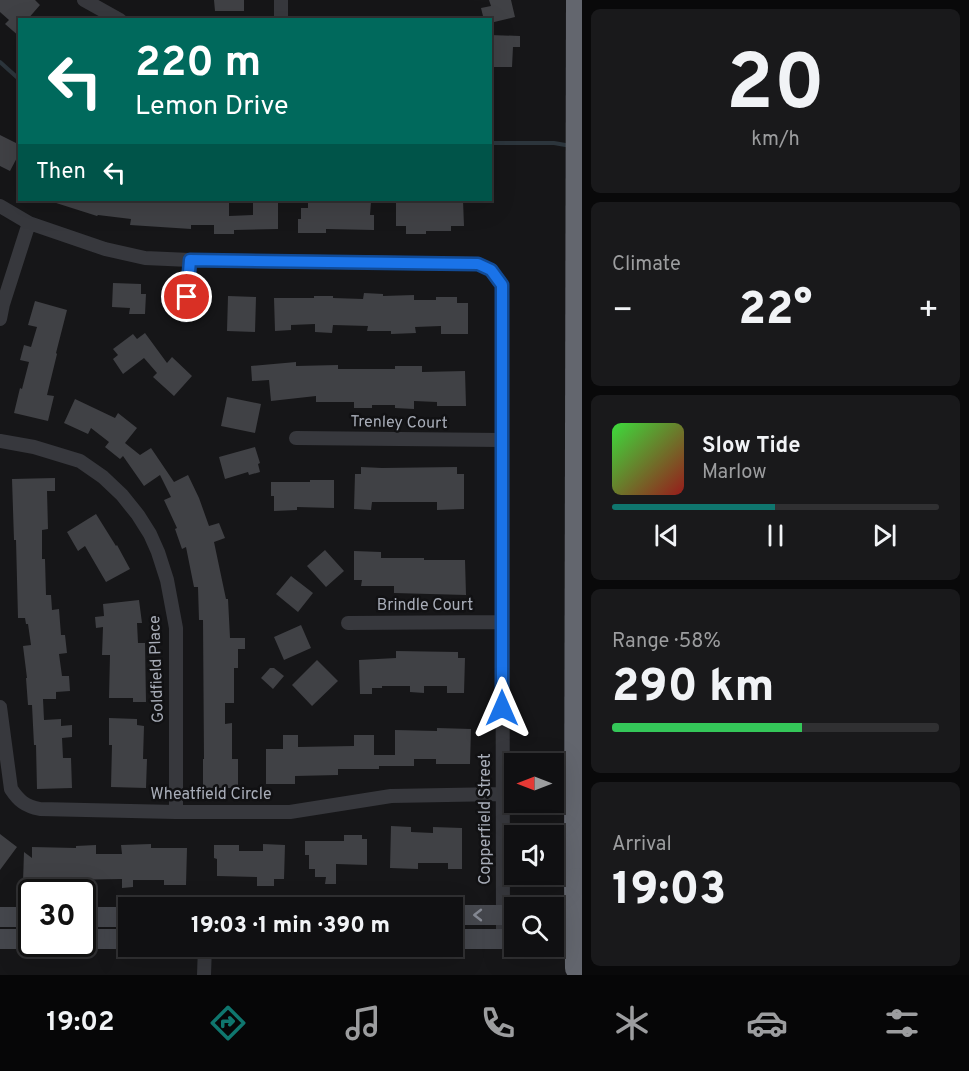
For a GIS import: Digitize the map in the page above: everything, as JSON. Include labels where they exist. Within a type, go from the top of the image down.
[{"type":"highway","points":[[577,971],[578,0]]},
{"type":"main road","points":[[564,913],[582,912]]},
{"type":"main road","points":[[463,915],[504,915]]},
{"type":"main road","points":[[0,917],[18,917]]},
{"type":"main road","points":[[96,917],[118,917]]},
{"type":"main road","points":[[564,939],[582,938]]},
{"type":"main road","points":[[0,939],[18,939]]},
{"type":"main road","points":[[96,939],[118,939]]},
{"type":"main road","points":[[463,939],[504,939]]},
{"type":"street","points":[[281,0],[281,18]]},
{"type":"street","points":[[86,1],[116,18]]},
{"type":"street","points":[[0,206],[29,223],[105,249],[145,258],[190,260],[185,316]]},
{"type":"street","points":[[0,319],[29,223]]},
{"type":"street","name":"Copperfield Street","points":[[190,260],[478,264],[491,270],[502,285],[502,794],[508,897]]},
{"type":"street","name":"Trenley Court","points":[[296,438],[501,440]]},
{"type":"street","name":"Goldfield Place","points":[[0,441],[34,447],[80,461],[103,477],[122,495],[150,534],[167,580],[176,628],[176,812]]},
{"type":"street","name":"Brindle Court","points":[[348,623],[502,622]]},
{"type":"street","name":"Wheatfield Circle","points":[[0,706],[1,729],[11,789],[17,800],[28,806],[176,812],[290,812],[391,796],[502,794]]},
{"type":"street","points":[[204,975],[205,957]]},
{"type":"building","points":[[0,0],[35,0],[40,5],[29,18],[18,18],[18,35],[5,24],[9,20],[0,12]]},
{"type":"building","points":[[214,0],[244,0],[244,11],[215,11]]},
{"type":"building","points":[[489,0],[511,0],[515,17],[492,23],[492,18],[484,18],[481,8],[491,6]]},
{"type":"building","points":[[492,35],[520,36],[520,47],[513,47],[512,67],[492,67]]},
{"type":"building","points":[[0,135],[18,144],[18,156],[10,171],[0,166]]},
{"type":"building","points":[[204,201],[229,201],[229,216],[253,215],[253,201],[278,201],[278,229],[234,230],[234,234],[214,234],[214,225],[191,225],[191,229],[130,225],[131,219],[97,216],[53,202],[204,203]]},
{"type":"building","points":[[308,201],[371,202],[370,215],[374,215],[374,230],[326,229],[326,233],[298,233],[301,208],[308,208]]},
{"type":"building","points":[[396,201],[463,201],[464,226],[451,226],[451,231],[406,234],[406,226],[396,226]]},
{"type":"building","points":[[113,283],[141,284],[141,294],[146,294],[145,314],[129,314],[130,308],[112,307]]},
{"type":"building","points":[[364,293],[383,294],[383,296],[414,295],[414,300],[457,297],[457,303],[468,303],[468,334],[441,334],[441,326],[415,327],[416,333],[391,334],[391,331],[367,331],[368,326],[333,325],[332,333],[315,332],[315,324],[291,325],[291,330],[275,331],[274,298],[333,296],[333,298],[363,299]]},
{"type":"building","points":[[228,296],[256,297],[255,332],[227,331]]},
{"type":"building","points":[[35,301],[67,310],[47,395],[54,396],[48,421],[14,413],[29,362],[20,360],[24,345],[31,347],[37,327],[28,325]]},
{"type":"building","points":[[145,333],[167,363],[172,357],[192,376],[174,396],[153,377],[157,373],[144,358],[123,374],[113,359],[118,355],[113,349],[133,334],[137,339]]},
{"type":"building","points":[[296,362],[296,366],[338,365],[338,369],[395,369],[395,366],[422,366],[422,372],[465,371],[466,406],[437,406],[437,402],[414,401],[414,409],[395,408],[395,405],[354,408],[354,402],[316,402],[316,396],[271,401],[269,380],[252,381],[251,366]]},
{"type":"building","points":[[227,397],[261,404],[255,433],[221,426]]},
{"type":"building","points":[[75,399],[115,418],[118,413],[137,428],[125,443],[140,455],[151,448],[174,482],[188,475],[209,526],[219,523],[225,538],[214,542],[226,599],[228,599],[230,638],[245,638],[245,649],[238,649],[238,668],[234,668],[234,703],[225,703],[225,724],[232,723],[232,759],[238,759],[238,788],[203,788],[203,620],[199,620],[198,587],[194,587],[186,547],[182,549],[175,529],[177,528],[164,500],[171,497],[160,475],[144,486],[123,456],[120,459],[105,447],[109,442],[91,428],[88,434],[64,423]]},
{"type":"building","points":[[255,447],[260,472],[249,475],[248,472],[225,479],[219,457]]},
{"type":"building","points":[[361,467],[457,467],[457,474],[464,474],[464,509],[437,510],[437,502],[372,502],[371,510],[354,509],[355,474],[361,474]]},
{"type":"building","points":[[55,478],[55,491],[47,491],[48,529],[42,530],[42,559],[45,559],[46,595],[51,595],[52,610],[59,609],[61,635],[65,635],[67,653],[59,654],[62,676],[69,676],[70,691],[56,692],[56,699],[43,699],[44,720],[61,719],[61,726],[72,725],[72,737],[62,738],[63,758],[71,758],[72,788],[37,789],[36,745],[34,745],[32,705],[28,705],[23,646],[31,645],[28,624],[25,618],[18,618],[12,479]]},
{"type":"building","points":[[310,480],[334,480],[334,508],[297,507],[297,510],[274,511],[271,482],[310,482]]},
{"type":"building","points":[[96,514],[130,569],[106,582],[85,546],[78,551],[67,532]]},
{"type":"building","points":[[325,550],[344,571],[326,587],[307,566]]},
{"type":"building","points":[[354,551],[381,552],[381,558],[465,560],[466,595],[394,593],[394,586],[361,586],[362,580],[354,580]]},
{"type":"building","points":[[291,576],[313,593],[298,612],[276,594]]},
{"type":"building","points":[[139,600],[142,623],[137,623],[138,643],[145,643],[146,702],[133,702],[133,698],[109,698],[110,655],[102,655],[103,627],[96,628],[95,617],[104,616],[103,604]]},
{"type":"building","points":[[301,625],[311,648],[284,660],[274,637]]},
{"type":"building","points":[[396,651],[458,652],[458,658],[465,658],[464,693],[447,693],[447,686],[424,686],[424,693],[410,692],[410,686],[382,686],[382,688],[372,688],[372,694],[360,694],[359,660],[396,658]]},
{"type":"building","points":[[317,660],[338,681],[312,706],[292,685]]},
{"type":"building","points":[[270,668],[274,668],[284,676],[273,689],[261,678]]},
{"type":"building","points":[[109,718],[137,719],[137,725],[144,726],[143,759],[147,759],[146,788],[111,787],[112,745],[109,745]]},
{"type":"building","points":[[437,728],[471,729],[470,764],[436,764],[436,759],[414,759],[414,766],[338,769],[338,775],[295,776],[295,784],[266,784],[266,749],[283,749],[283,735],[298,735],[298,747],[354,746],[354,735],[374,735],[374,755],[395,755],[395,730],[437,731]]},
{"type":"building","points":[[391,826],[411,827],[411,832],[433,833],[433,827],[462,828],[462,869],[448,869],[448,863],[418,863],[418,869],[390,868]]},
{"type":"building","points":[[0,834],[17,847],[0,870]]},
{"type":"building","points":[[344,835],[362,835],[362,839],[367,839],[367,865],[336,864],[336,884],[325,884],[326,877],[315,877],[315,869],[309,869],[309,855],[305,855],[305,841],[344,841]]},
{"type":"building","points":[[151,844],[151,848],[187,848],[186,885],[164,885],[164,880],[133,880],[133,887],[122,888],[122,879],[23,879],[24,852],[32,858],[32,847],[76,848],[76,846],[96,845],[96,854],[122,854],[121,845]]},
{"type":"building","points":[[263,844],[285,845],[284,879],[274,879],[274,886],[257,886],[257,877],[217,876],[214,845],[239,845],[239,851],[263,851]]},
{"type":"waterway","points":[[0,62],[18,78]]},
{"type":"waterway","points":[[492,143],[554,143],[571,146]]},
{"type":"route","points":[[187,297],[190,260],[478,264],[491,270],[502,285],[502,708]]}]
